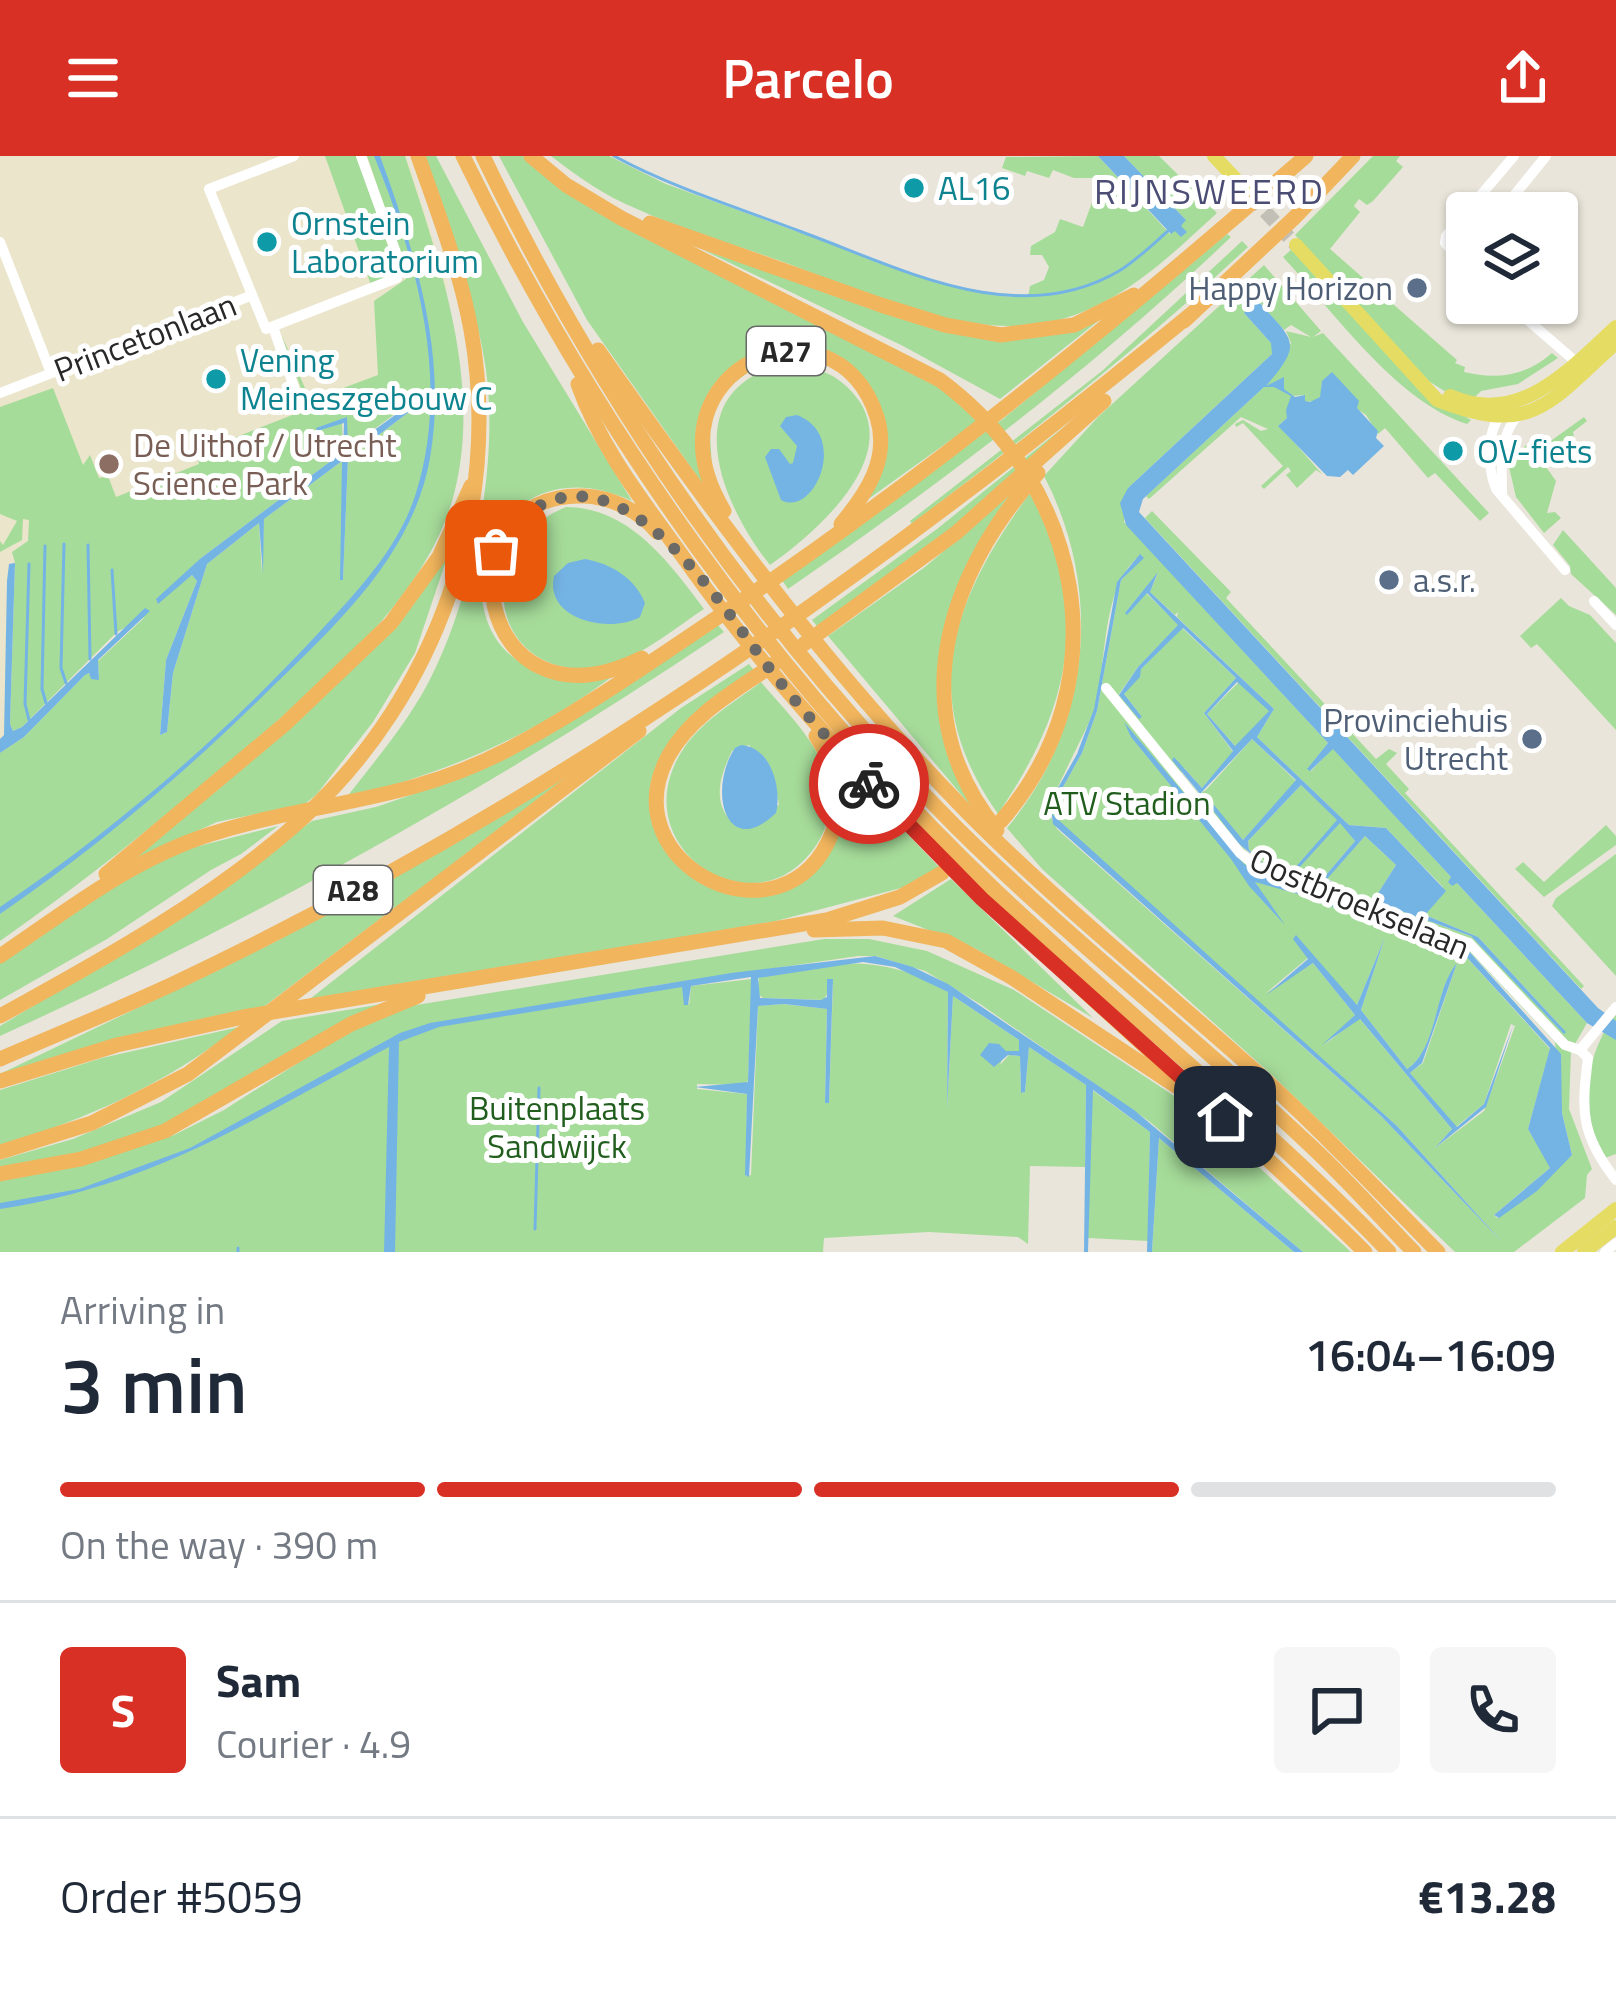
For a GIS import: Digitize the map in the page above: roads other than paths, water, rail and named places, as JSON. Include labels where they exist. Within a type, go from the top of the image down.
[{"type":"highway","points":[[19,943],[271,736],[391,623],[439,557],[476,475],[478,401],[470,328],[457,271],[418,156]]},
{"type":"highway","name":"A27","points":[[463,156],[567,352],[647,479],[791,684],[993,888],[1244,1113],[1389,1252]]},
{"type":"highway","name":"A27","points":[[483,156],[559,301],[721,581],[813,669],[973,843],[1124,984],[1311,1147],[1414,1252]]},
{"type":"highway","points":[[531,156],[579,194],[886,350],[962,396],[1012,447],[1047,508],[1069,576],[1073,632],[1070,674],[1058,723],[1041,762],[1001,821]]},
{"type":"highway","points":[[0,956],[128,870],[185,843],[244,824],[421,788],[466,771],[569,715],[824,544],[1020,397],[1306,156]]},
{"type":"highway","name":"A28","points":[[0,1152],[126,1108],[213,1057],[689,690],[925,525],[1190,315],[1295,218],[1353,156]]},
{"type":"highway","points":[[579,194],[803,279],[945,325],[1000,335],[1074,325],[1163,280]]},
{"type":"highway","name":"A27","points":[[559,301],[828,658],[969,814],[1276,1090],[1438,1252]]},
{"type":"highway","name":"A27","points":[[1030,871],[978,804],[953,747],[944,697],[948,633],[960,593],[1006,511],[1104,401],[1190,315]]},
{"type":"highway","name":"A27","points":[[567,352],[605,443],[695,574],[721,581]]},
{"type":"highway","name":"A27","points":[[751,561],[707,477],[701,440],[707,410],[723,383],[746,364],[771,353],[800,352],[842,367],[868,395],[880,428],[880,452],[868,489],[824,544]]},
{"type":"highway","name":"A27","points":[[791,684],[834,774],[836,819],[826,846],[797,876],[765,890],[743,892],[710,884],[673,850],[659,818],[660,779],[676,743],[703,714],[940,545],[1104,401]]},
{"type":"highway","name":"A28","points":[[0,1016],[174,912],[270,845],[341,779],[393,712],[434,636],[464,550],[476,475]]},
{"type":"highway","points":[[681,642],[587,676],[539,668],[507,642],[500,629],[491,604],[492,566],[503,538],[520,518],[552,500],[578,496],[616,503],[650,523],[695,574]]},
{"type":"highway","name":"A28","points":[[0,1059],[176,982],[353,890],[689,690]]},
{"type":"highway","name":"A27","points":[[798,703],[869,784],[982,899],[1225,1117],[1365,1252]]},
{"type":"highway","points":[[0,1081],[183,1029],[776,930],[885,903],[942,873]]},
{"type":"highway","points":[[776,930],[883,928],[946,940],[1225,1117]]},
{"type":"highway","points":[[0,1174],[81,1160],[165,1131],[351,1024],[451,983]]},
{"type":"main road","points":[[1214,156],[1244,188]]},
{"type":"main road","points":[[1296,245],[1437,400],[1468,412],[1498,416],[1555,399],[1616,327]]},
{"type":"main road","points":[[1582,367],[1616,343]]},
{"type":"main road","points":[[1418,381],[1460,400],[1516,410]]},
{"type":"main road","points":[[1562,1252],[1616,1209]]},
{"type":"main road","points":[[1584,1252],[1616,1227]]},
{"type":"street","points":[[250,296],[209,189],[294,156]]},
{"type":"street","name":"Princetonlaan","points":[[0,393],[250,296],[266,329],[398,278],[398,258],[361,156]]},
{"type":"street","points":[[1483,192],[1514,156]]},
{"type":"street","points":[[1518,192],[1546,156]]},
{"type":"street","points":[[0,242],[51,373]]},
{"type":"street","points":[[1532,324],[1582,367]]},
{"type":"street","name":"Princetonlaan","points":[[273,327],[301,407]]},
{"type":"street","points":[[1502,497],[1502,444],[1516,410]]},
{"type":"street","points":[[1498,416],[1492,431],[1492,477],[1502,497],[1565,570]]},
{"type":"street","points":[[1594,601],[1616,625]]},
{"type":"street","name":"Oostbroekselaan","points":[[1106,688],[1240,853],[1256,866],[1469,943],[1565,1045],[1580,1050]]},
{"type":"street","points":[[1612,1011],[1580,1050],[1588,1058],[1582,1108],[1600,1158],[1613,1175]]},
{"type":"street","points":[[1605,1252],[1616,1243]]},
{"type":"water","points":[[374,156],[380,156],[416,267],[435,381],[430,458],[407,527],[367,588],[235,723],[104,837],[0,914],[0,907],[124,816],[239,714],[357,590],[386,554],[408,514],[426,451],[429,365],[404,237]]},
{"type":"water","points":[[1098,156],[1124,156],[1186,220],[1181,226],[1187,232],[1181,237],[1175,231],[1171,234]]},
{"type":"water","points":[[1247,297],[1253,304],[1257,300],[1290,342],[1286,360],[1266,386],[1284,377],[1284,389],[1295,397],[1305,395],[1310,402],[1320,397],[1322,381],[1332,372],[1359,401],[1357,408],[1378,431],[1376,438],[1384,446],[1353,475],[1348,470],[1340,477],[1327,476],[1278,426],[1287,418],[1291,396],[1264,387],[1143,499],[1139,512],[1598,1008],[1616,1021],[1616,1040],[1587,1023],[1457,883],[1448,882],[1451,877],[1333,749],[1307,769],[1328,743],[1126,525],[1120,503],[1128,488],[1272,354],[1271,343],[1244,313],[1247,309],[1241,302]]},
{"type":"water","points":[[416,400],[417,406],[348,458],[343,580],[342,461],[264,519],[263,574],[259,523],[207,564],[173,673],[167,732],[160,735],[166,660],[197,581],[192,575],[158,604],[156,599],[201,558],[343,452],[344,423],[316,428],[347,417],[348,449]]},
{"type":"water","points":[[797,415],[813,425],[822,439],[824,455],[815,486],[793,502],[781,500],[765,457],[771,449],[779,449],[793,463],[797,446],[780,426],[786,417]]},
{"type":"water","points":[[1140,554],[1144,558],[1121,580],[1097,711],[1082,753],[1053,805],[1053,815],[1397,1126],[1503,1243],[1381,1116],[1053,824],[1050,802],[1077,754],[1094,709],[1117,582]]},
{"type":"water","points":[[585,559],[613,568],[635,586],[645,603],[640,617],[597,623],[569,613],[559,603],[554,576],[568,563]]},
{"type":"water","points":[[15,563],[13,731],[145,608],[150,611],[98,660],[99,680],[85,675],[24,737],[0,753],[7,581],[9,564]]},
{"type":"water","points":[[1158,572],[1150,592],[1274,709],[1257,737],[1349,825],[1386,828],[1446,891],[1425,915],[1478,937],[1566,1032],[1471,936],[1373,901],[1396,865],[1365,836],[1327,879],[1359,897],[1305,877],[1326,875],[1355,841],[1340,823],[1297,875],[1277,869],[1278,865],[1293,870],[1337,820],[1301,785],[1248,841],[1249,850],[1265,865],[1239,844],[1206,801],[1243,840],[1296,780],[1252,739],[1200,794],[1172,760],[1174,757],[1202,788],[1233,751],[1204,713],[1236,678],[1183,628],[1141,669],[1140,677],[1124,694],[1142,717],[1139,719],[1119,695],[1178,625],[1147,593],[1125,613]],"holes":[[[1237,682],[1269,711],[1235,746],[1207,714]]]},
{"type":"water","points":[[1124,722],[1243,863],[1256,873],[1302,889],[1301,895],[1255,882],[1285,925],[1249,886]]},
{"type":"water","points":[[741,745],[767,761],[777,792],[776,813],[759,826],[745,829],[734,825],[722,800],[727,765]]},
{"type":"water","points":[[1313,892],[1466,948],[1561,1054],[1562,1113],[1572,1155],[1537,1191],[1499,1218],[1494,1215],[1550,1168],[1528,1129],[1550,1048],[1461,951],[1318,902],[1311,899]]},
{"type":"water","points":[[1296,935],[1357,1005],[1385,937],[1361,1010],[1407,1069],[1425,1048],[1457,963],[1422,1063],[1410,1073],[1457,1127],[1484,1104],[1514,1023],[1486,1107],[1435,1148],[1452,1129],[1360,1019],[1322,1045],[1355,1015],[1313,963],[1266,995],[1308,959],[1293,939]]},
{"type":"water","points":[[875,956],[948,984],[1134,1110],[1303,1252],[1294,1252],[1159,1138],[1152,1252],[1147,1252],[1150,1132],[1093,1090],[1088,1252],[1084,1252],[1086,1085],[1029,1047],[1025,1092],[1021,1093],[1020,1056],[1008,1055],[994,1067],[980,1055],[989,1043],[1019,1051],[1019,1040],[953,996],[947,1109],[948,992],[895,967],[863,962],[758,978],[760,998],[821,1000],[827,997],[827,979],[833,979],[829,1103],[825,1103],[827,1009],[758,1006],[749,1177],[745,1175],[747,1094],[695,1087],[748,1082],[751,977],[691,986],[688,1005],[684,1005],[682,987],[439,1027],[399,1042],[395,1252],[384,1252],[389,1047],[156,1166],[107,1184],[0,1209],[0,1203],[79,1189],[190,1148],[400,1033],[430,1023],[731,973]]},
{"type":"waterway","points":[[614,156],[683,188],[879,262],[959,288],[1000,295],[1080,288],[1126,267],[1169,230]]},
{"type":"waterway","points":[[64,544],[61,668],[66,683]]},
{"type":"waterway","points":[[88,545],[90,659]]},
{"type":"waterway","points":[[45,546],[42,689],[46,703]]},
{"type":"waterway","points":[[29,564],[25,704],[29,720]]},
{"type":"waterway","points":[[112,570],[116,634]]},
{"type":"waterway","points":[[535,1229],[539,1088]]},
{"type":"tunnel","points":[[1251,196],[1296,245]]},
{"type":"place","name":"AL16","points":[[914,188]]},
{"type":"place","name":"Ornstein Laboratorium","points":[[267,242]]},
{"type":"place","name":"Happy Horizon","points":[[1417,288]]},
{"type":"place","name":"Vening Meineszgebouw C","points":[[216,379]]},
{"type":"place","name":"OV-fiets","points":[[1453,451]]},
{"type":"place","name":"De Uithof / Utrecht Science Park","points":[[109,464]]},
{"type":"place","name":"a.s.r.","points":[[1389,580]]},
{"type":"place","name":"Provinciehuis Utrecht","points":[[1532,739]]},
{"type":"district","name":"RIJNSWEERD","points":[[1210,190]]},
{"type":"park label","name":"ATV Stadion","points":[[1127,803]]},
{"type":"park label","name":"Buitenplaats Sandwijck","points":[[557,1127]]}]
